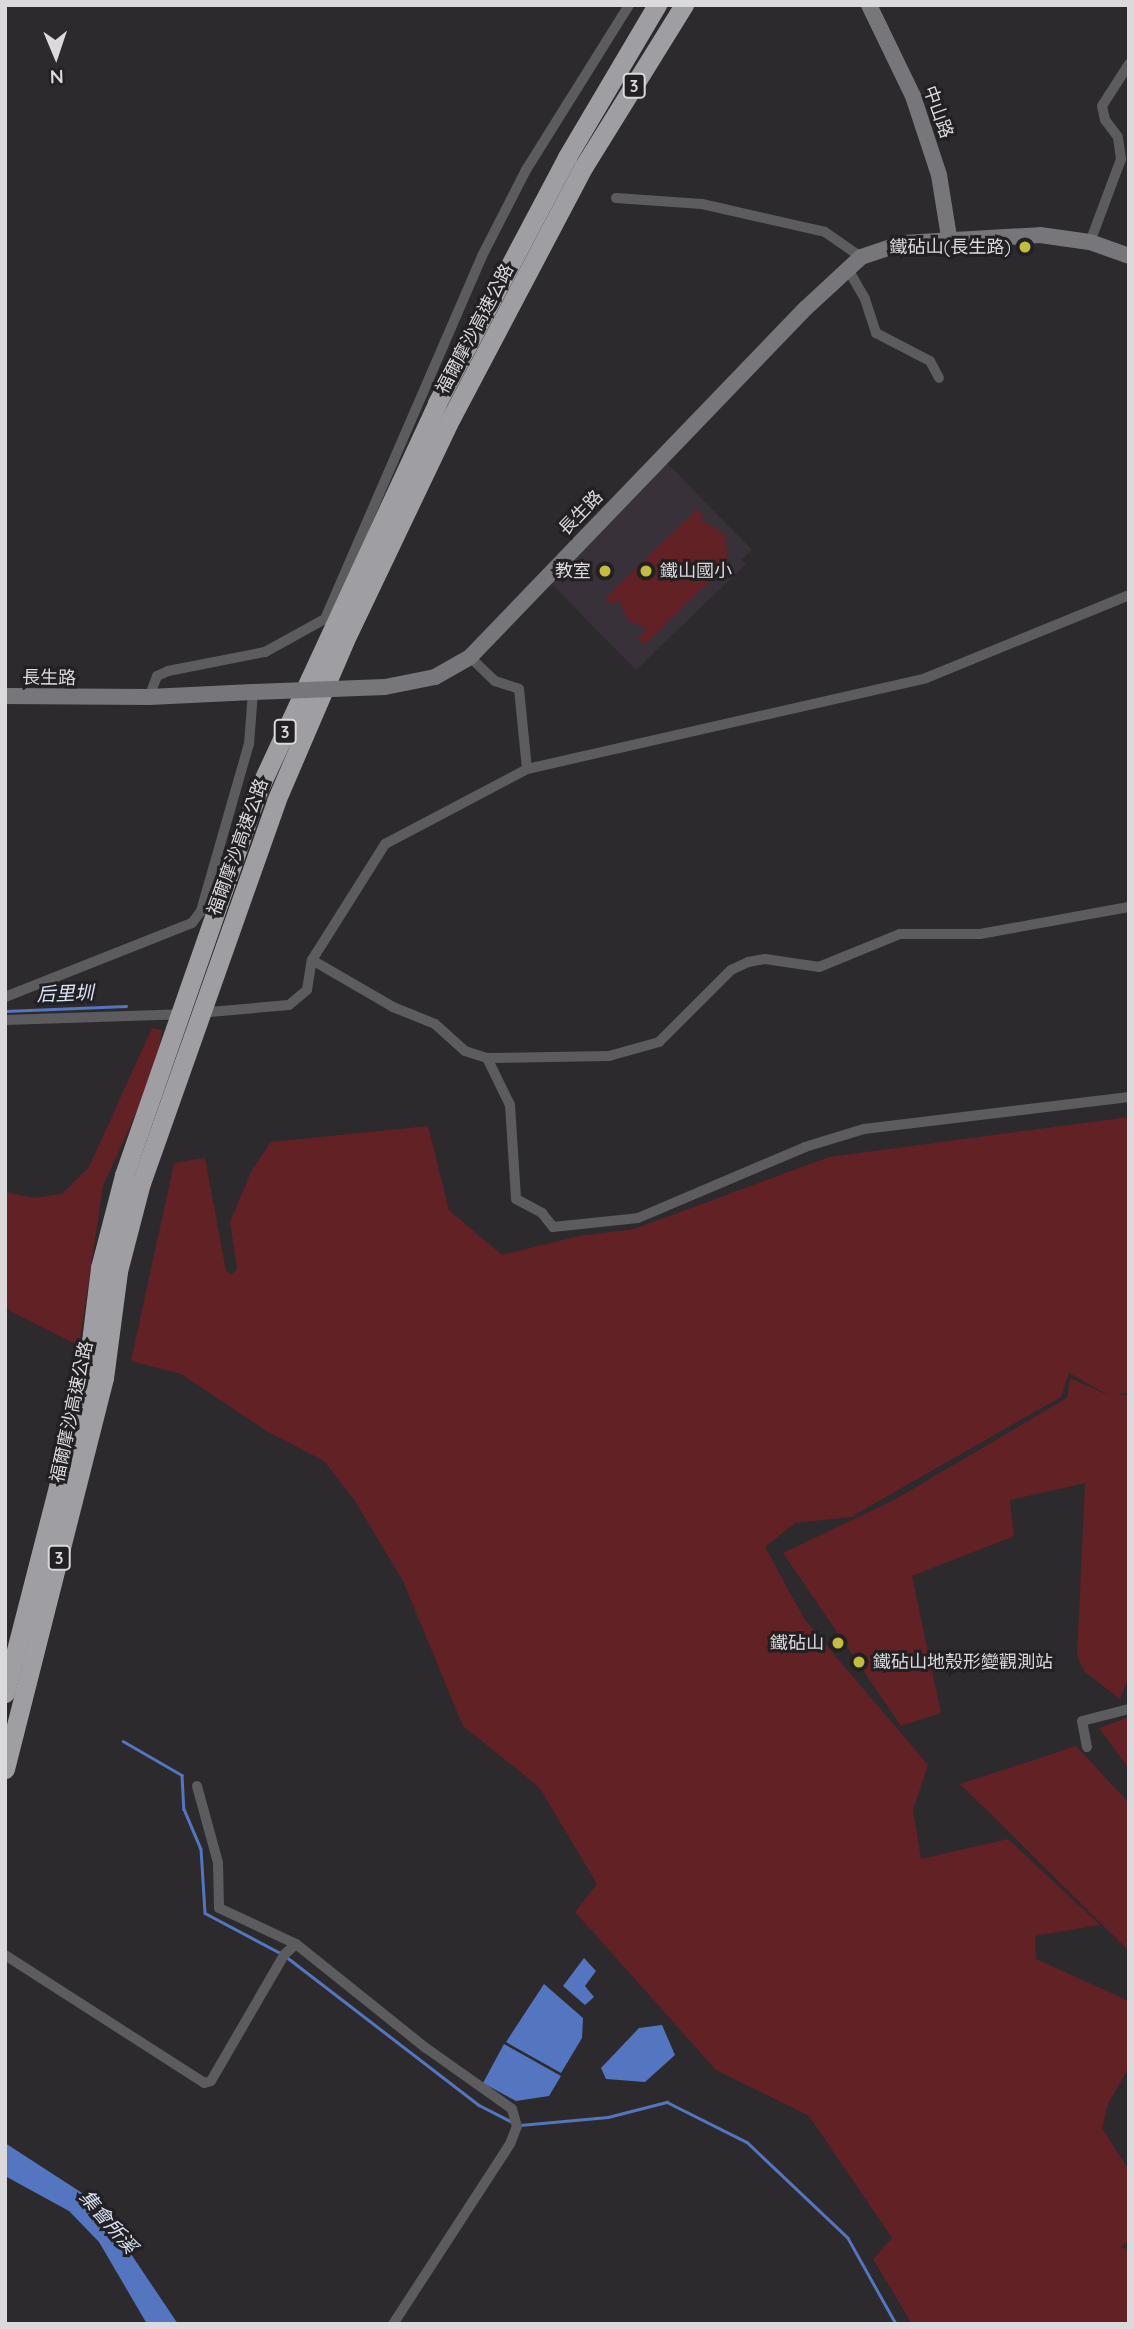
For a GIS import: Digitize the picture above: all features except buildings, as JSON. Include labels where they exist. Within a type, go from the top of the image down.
[{"type":"highway","name":"福爾摩沙高速公路","points":[[5,1693],[87,1374],[100,1268],[124,1175],[258,791],[437,403],[567,157],[657,5]]},
{"type":"highway","name":"福爾摩沙高速公路","points":[[5,1769],[104,1378],[118,1271],[141,1182],[276,801],[345,640],[451,418],[584,166],[684,5]]},
{"type":"street","points":[[149,697],[157,676],[168,671],[265,652],[325,619],[482,256],[526,170],[629,5]]},
{"type":"street","name":"中山路","points":[[869,5],[917,110],[942,186],[949,237]]},
{"type":"street","points":[[1090,242],[1121,159],[1118,137],[1105,120],[1102,106],[1129,64]]},
{"type":"street","points":[[616,198],[702,204],[825,232],[861,257]]},
{"type":"street","name":"長生路","points":[[5,696],[149,697],[385,687],[435,677],[470,657],[806,308],[849,271],[861,257],[885,246],[949,237],[1040,235],[1090,242],[1129,256]]},
{"type":"street","points":[[849,271],[865,299],[876,333],[930,361],[939,378]]},
{"type":"street","points":[[5,1020],[143,1016],[289,1005],[307,990],[312,960],[385,844],[527,769],[926,678],[1129,595]]},
{"type":"street","points":[[470,657],[495,681],[519,689],[527,769]]},
{"type":"street","points":[[5,997],[192,923],[201,911],[249,744],[253,692]]},
{"type":"street","points":[[312,960],[393,1007],[435,1024],[465,1051],[487,1059],[609,1056],[659,1042],[731,970],[748,962],[765,958],[819,967],[900,934],[980,934],[1129,907]]},
{"type":"street","points":[[487,1059],[510,1105],[516,1199],[542,1213],[553,1227],[638,1218],[804,1147],[864,1129],[1129,1097]]},
{"type":"street","points":[[1087,1747],[1082,1721],[1129,1709]]},
{"type":"street","points":[[197,1786],[218,1863],[219,1908],[296,1944],[426,2048],[512,2109],[517,2126],[510,2144],[393,2324]]},
{"type":"street","points":[[5,1955],[204,2083],[211,2081],[284,1955],[296,1944]]},
{"type":"shaded area","name":"鐵山國小","points":[[666,462],[752,550],[741,560],[746,564],[636,670],[546,578]]},
{"type":"shaded area","points":[[697,509],[704,516],[700,520],[725,534],[728,563],[644,645],[638,639],[647,629],[627,620],[619,599],[612,605],[605,598]]},
{"type":"shaded area","points":[[152,1028],[162,1030],[156,1069],[103,1186],[79,1346],[10,1311],[5,1303],[5,1192],[34,1198],[62,1194],[89,1167]]},
{"type":"shaded area","points":[[1129,1117],[1129,1393],[1116,1395],[1129,1395],[1129,1676],[1120,1699],[1085,1672],[1077,1656],[1085,1483],[1010,1500],[1014,1536],[912,1576],[941,1713],[901,1726],[783,1553],[894,1500],[1067,1398],[1070,1378],[1110,1396],[1069,1373],[1061,1397],[851,1517],[795,1523],[765,1547],[805,1620],[928,1765],[913,1810],[921,1859],[1008,1839],[1100,1925],[1035,1936],[1036,1959],[1129,2001],[1129,2067],[1108,2104],[1102,2128],[1129,2170],[1129,2241],[1121,2247],[1129,2250],[1129,2324],[912,2324],[873,2259],[892,2238],[809,2116],[716,2070],[575,1912],[597,1884],[539,1787],[463,1726],[403,1581],[355,1501],[324,1461],[268,1432],[181,1374],[131,1361],[174,1163],[205,1158],[226,1271],[232,1274],[237,1269],[230,1222],[252,1170],[271,1142],[428,1126],[449,1210],[502,1255],[579,1236],[634,1229],[829,1157]]},
{"type":"shaded area","points":[[1129,1717],[1129,1769],[1099,1728]]},
{"type":"shaded area","points":[[1076,1746],[1129,1803],[1129,1951],[960,1784]]},
{"type":"water","points":[[584,1958],[596,1971],[585,1986],[594,1997],[585,2005],[563,1986]]},
{"type":"water","points":[[544,1984],[583,2018],[582,2038],[561,2073],[506,2042]]},
{"type":"water","points":[[662,2025],[675,2055],[645,2082],[606,2079],[601,2068],[639,2028]]},
{"type":"water","points":[[504,2044],[561,2076],[549,2096],[516,2101],[483,2083]]},
{"type":"water","name":"集會所溪","points":[[5,2143],[96,2202],[178,2324],[147,2324],[99,2242],[69,2211],[5,2176]]},
{"type":"waterway","name":"后里圳","points":[[5,1011],[126,1006]]},
{"type":"waterway","points":[[123,1741],[182,1775],[184,1809],[201,1849],[205,1913],[282,1954]]},
{"type":"waterway","points":[[288,1958],[479,2105],[511,2121]]},
{"type":"waterway","points":[[520,2125],[608,2117],[667,2102],[747,2142],[848,2238],[896,2324]]},
{"type":"place","name":"鐵砧山(長生路)","points":[[1025,247]]},
{"type":"place","name":"教室","points":[[605,571]]},
{"type":"place","name":"鐵山國小","points":[[646,571]]},
{"type":"place","name":"鐵砧山","points":[[838,1643]]},
{"type":"place","name":"鐵砧山地殼形變觀測站","points":[[859,1662]]}]
